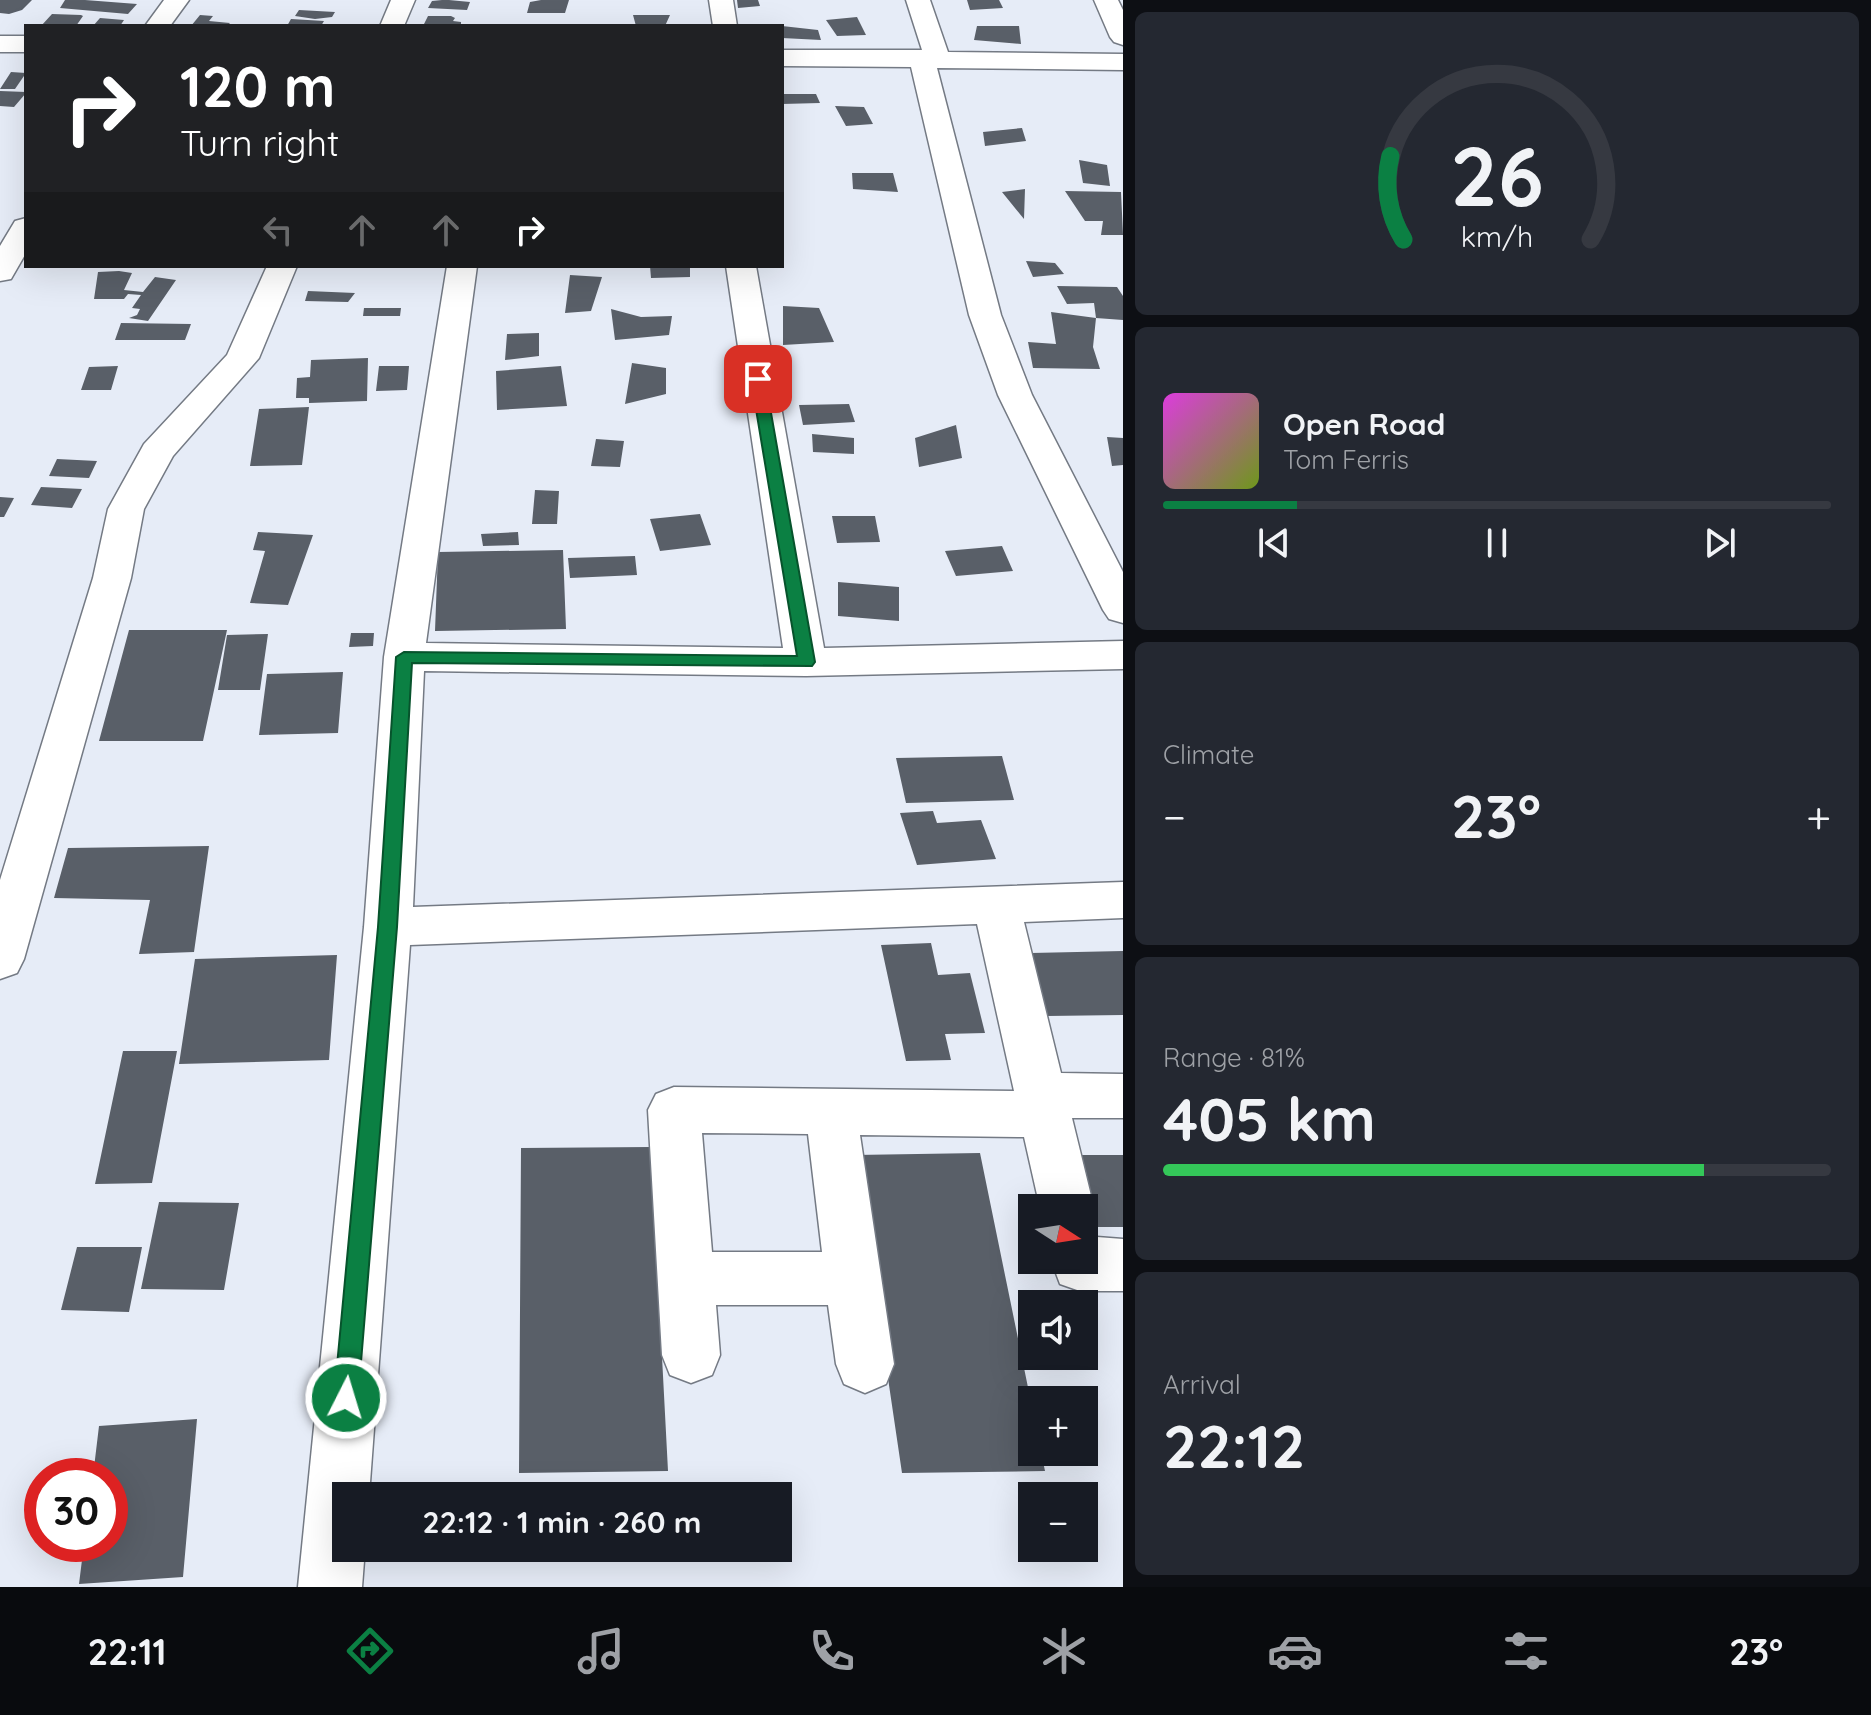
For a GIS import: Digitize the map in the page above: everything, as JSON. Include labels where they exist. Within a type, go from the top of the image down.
[{"type":"street","points":[[159,24],[177,0]]},
{"type":"street","points":[[393,24],[403,0]]},
{"type":"street","points":[[721,0],[725,24]]},
{"type":"street","points":[[918,0],[985,315],[1015,395],[1123,610]]},
{"type":"street","points":[[1106,0],[1123,37]]},
{"type":"street","points":[[0,44],[24,44]]},
{"type":"street","points":[[784,58],[1123,62]]},
{"type":"street","points":[[0,272],[24,230]]},
{"type":"street","points":[[0,959],[112,578],[126,509],[157,452],[242,358],[281,268]]},
{"type":"street","points":[[330,1587],[388,927],[404,657],[462,268]]},
{"type":"street","points":[[741,268],[806,662]]},
{"type":"street","points":[[404,657],[806,662],[1123,655]]},
{"type":"street","points":[[388,927],[1123,900]]},
{"type":"street","points":[[996,903],[1006,1018],[1041,1104],[1064,1194]]},
{"type":"street","points":[[691,1355],[674,1110],[831,1112],[1041,1104],[1123,1096]]},
{"type":"street","points":[[831,1112],[865,1364]]},
{"type":"street","points":[[1098,1265],[1123,1265]]},
{"type":"street","points":[[686,1278],[853,1279]]},
{"type":"building","points":[[0,0],[32,0],[22,10],[9,14],[0,13]]},
{"type":"building","points":[[65,0],[137,4],[128,14],[60,8]]},
{"type":"building","points":[[569,0],[565,13],[527,13],[530,2]]},
{"type":"building","points":[[737,0],[758,0],[760,6],[738,8]]},
{"type":"building","points":[[967,0],[999,0],[1003,8],[970,10]]},
{"type":"building","points":[[432,1],[470,2],[467,10],[428,8]]},
{"type":"building","points":[[299,10],[335,12],[332,17],[315,19],[295,16]]},
{"type":"building","points":[[52,14],[83,16],[77,24],[43,24]]},
{"type":"building","points":[[200,15],[213,16],[209,21],[230,23],[229,24],[193,24]]},
{"type":"building","points":[[633,15],[670,15],[666,24],[635,24]]},
{"type":"building","points":[[428,16],[451,16],[455,18],[453,21],[461,22],[461,24],[424,24]]},
{"type":"building","points":[[857,17],[866,35],[837,36],[826,20]]},
{"type":"building","points":[[100,18],[124,20],[121,24],[95,24]]},
{"type":"building","points":[[291,19],[324,21],[322,24],[288,24]]},
{"type":"building","points":[[784,26],[818,30],[821,40],[784,38]]},
{"type":"building","points":[[977,26],[1019,26],[1021,44],[974,40]]},
{"type":"building","points":[[11,72],[24,73],[15,89],[0,89]]},
{"type":"building","points":[[0,91],[24,92],[14,107],[0,106]]},
{"type":"building","points":[[784,94],[816,94],[820,103],[784,104]]},
{"type":"building","points":[[835,106],[864,107],[873,124],[846,126]]},
{"type":"building","points":[[1022,128],[1026,141],[985,146],[983,132]]},
{"type":"building","points":[[1079,160],[1107,165],[1110,186],[1083,183]]},
{"type":"building","points":[[852,173],[893,173],[898,192],[853,189]]},
{"type":"building","points":[[1025,189],[1024,219],[1002,192]]},
{"type":"building","points":[[1065,191],[1121,192],[1123,235],[1101,235],[1103,221],[1085,221]]},
{"type":"building","points":[[1026,261],[1055,263],[1064,274],[1033,277]]},
{"type":"building","points":[[650,268],[690,268],[690,277],[651,278]]},
{"type":"building","points":[[98,272],[132,273],[124,290],[143,292],[155,277],[176,280],[148,321],[129,318],[137,315],[140,309],[132,308],[141,295],[128,294],[124,299],[94,299]]},
{"type":"building","points":[[570,275],[602,277],[591,311],[565,313]]},
{"type":"building","points":[[1057,286],[1117,287],[1123,296],[1123,320],[1096,318],[1094,303],[1067,304]]},
{"type":"building","points":[[308,291],[355,293],[348,302],[305,301]]},
{"type":"building","points":[[783,306],[819,308],[834,342],[783,345]]},
{"type":"building","points":[[364,308],[401,308],[400,316],[363,316]]},
{"type":"building","points":[[611,309],[641,317],[672,316],[669,335],[615,340]]},
{"type":"building","points":[[1051,312],[1096,318],[1093,347],[1100,369],[1033,368],[1028,342],[1056,344]]},
{"type":"building","points":[[121,323],[191,324],[185,340],[115,340]]},
{"type":"building","points":[[539,333],[539,356],[505,360],[507,334]]},
{"type":"building","points":[[368,358],[367,401],[309,403],[309,398],[296,398],[297,378],[310,377],[311,360]]},
{"type":"building","points":[[632,363],[666,368],[666,394],[625,404]]},
{"type":"building","points":[[118,366],[111,390],[81,390],[89,367]]},
{"type":"building","points":[[379,366],[409,366],[407,390],[376,391]]},
{"type":"building","points":[[561,366],[567,406],[497,410],[496,371]]},
{"type":"building","points":[[849,404],[855,422],[803,425],[799,405]]},
{"type":"building","points":[[309,407],[302,465],[250,466],[259,409]]},
{"type":"building","points":[[956,425],[962,458],[919,467],[915,438]]},
{"type":"building","points":[[812,434],[854,438],[854,454],[813,452]]},
{"type":"building","points":[[1107,437],[1123,438],[1123,465],[1112,466]]},
{"type":"building","points":[[596,439],[624,441],[620,467],[591,466]]},
{"type":"building","points":[[57,459],[97,461],[89,478],[49,476]]},
{"type":"building","points":[[41,487],[82,489],[72,508],[31,505]]},
{"type":"building","points":[[535,490],[559,491],[557,524],[532,524]]},
{"type":"building","points":[[0,497],[14,498],[4,517],[0,517]]},
{"type":"building","points":[[700,514],[711,545],[660,551],[650,519]]},
{"type":"building","points":[[832,516],[875,516],[880,542],[837,543]]},
{"type":"building","points":[[258,532],[313,535],[288,605],[250,603],[265,551],[253,550]]},
{"type":"building","points":[[518,532],[519,545],[483,546],[481,534]]},
{"type":"building","points":[[1002,546],[1013,571],[956,576],[945,551]]},
{"type":"building","points":[[563,550],[566,629],[435,631],[438,552]]},
{"type":"building","points":[[635,556],[637,575],[570,578],[568,558]]},
{"type":"building","points":[[838,582],[899,587],[899,621],[838,616]]},
{"type":"building","points":[[129,630],[227,630],[203,741],[99,741]]},
{"type":"building","points":[[351,633],[374,633],[373,646],[349,647]]},
{"type":"building","points":[[268,634],[260,690],[218,690],[227,635]]},
{"type":"building","points":[[343,672],[338,733],[259,735],[267,674]]},
{"type":"building","points":[[1002,756],[1014,800],[906,803],[896,758]]},
{"type":"building","points":[[933,811],[937,823],[981,820],[996,859],[917,865],[900,813]]},
{"type":"building","points":[[209,846],[194,952],[139,954],[150,900],[54,898],[68,848]]},
{"type":"building","points":[[931,943],[938,975],[970,973],[985,1033],[945,1034],[951,1060],[906,1061],[881,945]]},
{"type":"building","points":[[1123,951],[1123,1015],[1047,1016],[1031,953]]},
{"type":"building","points":[[337,955],[329,1060],[179,1064],[195,959]]},
{"type":"building","points":[[123,1051],[177,1051],[152,1183],[95,1184]]},
{"type":"building","points":[[651,1147],[668,1471],[519,1473],[521,1148]]},
{"type":"building","points":[[980,1153],[1018,1339],[1018,1370],[1024,1370],[1028,1386],[1018,1386],[1018,1466],[1044,1466],[1045,1471],[902,1473],[855,1155]]},
{"type":"building","points":[[1079,1155],[1123,1155],[1123,1227],[1098,1227],[1098,1194],[1088,1194]]},
{"type":"building","points":[[159,1202],[239,1203],[224,1290],[141,1289]]},
{"type":"building","points":[[77,1247],[142,1247],[129,1312],[61,1310]]},
{"type":"building","points":[[197,1419],[183,1577],[79,1584],[82,1562],[128,1562],[128,1458],[95,1458],[99,1426]]},
{"type":"route","points":[[346,1398],[388,927],[404,657],[806,662],[758,379]]}]
